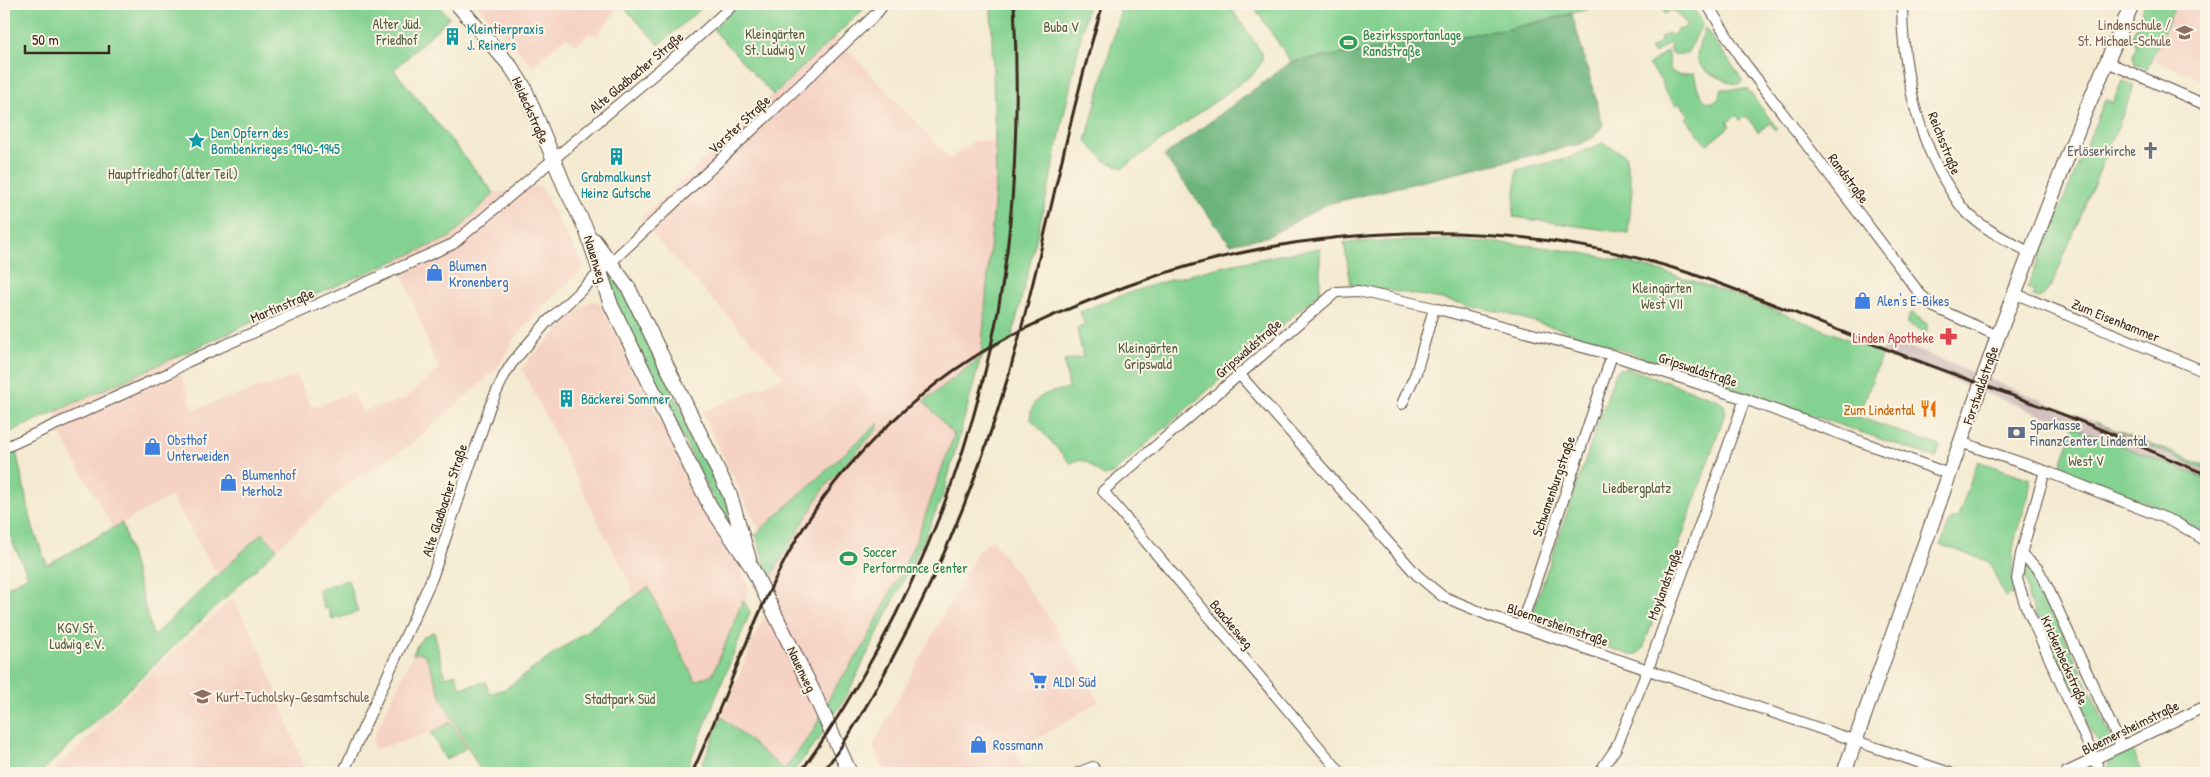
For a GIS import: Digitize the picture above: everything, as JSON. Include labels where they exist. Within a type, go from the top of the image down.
[{"type":"street","name":"Heideckstraße","points":[[457,4],[521,81],[554,160],[586,229]]},
{"type":"street","name":"Alte Gladbacher Straße","points":[[554,160],[734,4]]},
{"type":"street","name":"Vorster Straße","points":[[612,264],[876,14],[884,4]]},
{"type":"street","name":"Randstraße","points":[[1707,4],[1740,57],[1920,294],[1934,307],[1998,336]]},
{"type":"street","name":"Reichsstraße","points":[[1902,4],[1902,35],[1910,83],[1922,130],[1941,175],[1964,209],[1992,232],[2032,253]]},
{"type":"street","name":"Forstwaldstraße","points":[[1844,773],[1998,336],[2032,253],[2082,119],[2132,4]]},
{"type":"street","points":[[2107,62],[2206,105]]},
{"type":"street","name":"Martinstraße","points":[[4,448],[162,377],[187,362],[453,244],[554,160]]},
{"type":"street","name":"Nauenweg","points":[[586,229],[628,287],[730,495],[751,566]]},
{"type":"street","name":"Nauenweg","points":[[586,229],[611,305],[710,506],[751,566],[850,773]]},
{"type":"street","name":"Alte Gladbacher Straße","points":[[343,773],[432,578],[490,406],[504,376],[537,333],[612,264]]},
{"type":"street","name":"Gripswaldstraße","points":[[1103,491],[1336,292],[1358,291],[1434,308],[1612,355],[1745,399],[1949,474]]},
{"type":"street","name":"Zum Eisenhammer","points":[[2016,294],[2206,372]]},
{"type":"street","points":[[1402,404],[1416,373],[1434,308]]},
{"type":"street","name":"Schwanenburgstraße","points":[[1521,625],[1612,355]]},
{"type":"street","name":"Bloemersheimstraße","points":[[1239,374],[1417,575],[1442,596],[1490,616],[1950,773]]},
{"type":"street","name":"Moylandstraße","points":[[1599,773],[1616,748],[1648,670],[1745,399]]},
{"type":"street","points":[[1960,442],[2044,471],[2174,522],[2206,541]]},
{"type":"street","name":"Krickenbeckstraße","points":[[2044,471],[2021,554],[2017,579],[2025,604],[2101,773]]},
{"type":"street","name":"Baackesweg","points":[[1103,491],[1342,773]]},
{"type":"street","name":"Krickenbeckstraße","points":[[2021,554],[2038,569],[2048,586],[2121,746]]},
{"type":"street","name":"Bloemersheimstraße","points":[[2065,773],[2206,706]]},
{"type":"street","points":[[1078,773],[1093,767],[1096,773]]},
{"type":"shaded area","points":[[476,4],[621,4],[597,36],[589,33],[576,45],[566,37],[532,66]]},
{"type":"shaded area","name":"Lindenschule / St. Michael-Schule","points":[[2176,4],[2206,4],[2206,81],[2153,60]]},
{"type":"shaded area","points":[[835,36],[950,159],[974,141],[996,141],[996,178],[981,357],[924,401],[954,435],[917,541],[864,646],[834,689],[813,731],[784,770],[722,717],[760,625],[776,597],[769,580],[824,488],[878,428],[877,423],[759,531],[702,412],[784,377],[639,220]]},
{"type":"shaded area","points":[[540,186],[584,267],[537,313],[511,343],[497,369],[407,447],[345,486],[277,549],[262,534],[218,575],[171,496],[113,528],[59,432],[55,411],[173,358],[194,409],[297,376],[312,408],[353,392],[362,411],[405,399],[438,369],[397,260],[451,237],[494,193]]},
{"type":"shaded area","points":[[594,301],[599,303],[718,534],[739,563],[749,589],[713,674],[695,681],[648,588],[635,595],[522,369],[530,358],[588,302]]},
{"type":"shaded area","points":[[1883,336],[2095,422],[2206,470],[2206,479],[1882,353]]},
{"type":"shaded area","points":[[992,540],[1054,625],[1099,701],[1016,752],[1025,773],[886,773],[873,746],[978,551]]},
{"type":"shaded area","name":"Kurt-Tucholsky-Gesamtschule","points":[[231,599],[246,620],[264,658],[306,773],[51,773],[99,728],[96,724]]},
{"type":"shaded area","points":[[417,653],[426,656],[429,660],[442,699],[468,747],[446,760],[431,733],[373,750],[374,737],[413,654]]},
{"type":"green space","name":"Hauptfriedhof (alter Teil)","points":[[4,4],[437,4],[449,18],[394,70],[494,193],[451,237],[284,308],[4,435]]},
{"type":"green space","points":[[621,4],[706,4],[659,45]]},
{"type":"green space","name":"Kleingärten St. Ludwig V","points":[[739,4],[869,4],[773,95],[713,29]]},
{"type":"green space","name":"Buba V","points":[[991,4],[1088,4],[1045,203],[1011,341],[981,357],[996,178]]},
{"type":"green space","points":[[1122,4],[1228,4],[1262,53],[1262,62],[1253,74],[1123,168],[1105,161],[1086,141]]},
{"type":"green space","name":"Bezirkssportanlage Randstraße","points":[[1252,4],[1588,4],[1589,9],[1509,29],[1291,62]]},
{"type":"green space","points":[[1674,4],[1690,4],[1703,23],[1687,54],[1672,54],[1669,49],[1671,47],[1669,43],[1654,54],[1650,49],[1662,40],[1660,37],[1669,33],[1672,36],[1679,28],[1681,30],[1687,25],[1676,12],[1673,13],[1671,10],[1665,14],[1663,11]]},
{"type":"green space","points":[[2145,4],[2176,4],[2147,69],[2135,64],[2133,56],[2137,44],[2130,41]]},
{"type":"green space","points":[[1572,14],[1603,125],[1593,138],[1580,144],[1327,204],[1269,236],[1230,244],[1164,156],[1291,62],[1509,29]]},
{"type":"green space","points":[[1705,28],[1743,80],[1742,83],[1734,84],[1728,82],[1710,73],[1699,64],[1697,52]]},
{"type":"green space","points":[[1667,51],[1671,71],[1678,75],[1694,73],[1698,90],[1708,102],[1719,99],[1722,89],[1747,89],[1777,128],[1775,130],[1770,123],[1758,132],[1746,116],[1740,120],[1737,115],[1727,122],[1730,126],[1707,145],[1686,118],[1689,115],[1684,108],[1680,103],[1676,106],[1666,93],[1662,81],[1648,65]]},
{"type":"green space","points":[[2122,81],[2135,85],[2052,285],[2039,298],[2032,296],[2034,291],[2027,288],[2105,100],[2113,102]]},
{"type":"green space","points":[[1603,143],[1625,155],[1632,189],[1628,233],[1513,217],[1517,170],[1566,159]]},
{"type":"green space","name":"Kleingärten West VII","points":[[1449,240],[1515,244],[1565,250],[1659,271],[1734,295],[1882,353],[1859,417],[1940,446],[1936,458],[1560,329],[1496,311],[1431,297],[1351,285],[1344,242]]},
{"type":"green space","name":"Kleingärten Gripswald","points":[[1320,248],[1320,292],[1112,474],[1104,476],[1086,461],[1070,463],[1030,418],[1034,403],[1038,399],[1048,393],[1069,388],[1064,361],[1083,357],[1077,328],[1085,325],[1080,312],[1138,290],[1198,272]]},
{"type":"green space","points":[[612,276],[616,279],[726,498],[731,517],[729,521],[724,520],[615,302],[608,279]]},
{"type":"green space","points":[[1911,312],[1927,324],[1927,333],[1906,323]]},
{"type":"green space","points":[[981,357],[944,492],[925,537],[845,699],[818,740],[792,773],[698,773],[722,717],[784,770],[813,731],[834,689],[864,646],[916,541],[954,435],[924,401]]},
{"type":"green space","name":"Liedbergplatz","points":[[1627,368],[1719,400],[1725,406],[1725,413],[1643,649],[1637,654],[1630,655],[1539,623],[1533,618],[1533,611],[1615,374],[1619,369]]},
{"type":"green space","points":[[2095,422],[2206,466],[2206,470]]},
{"type":"green space","points":[[878,423],[878,428],[824,488],[769,580],[756,534]]},
{"type":"green space","name":"West V","points":[[2074,427],[2206,479],[2206,534],[2160,508],[2059,471]]},
{"type":"green space","name":"KGV St. Ludwig e.V.","points":[[16,451],[33,528],[47,565],[122,523],[153,636],[262,533],[277,549],[40,773],[4,773],[4,589],[28,576],[4,523],[4,469],[11,466],[7,455]]},
{"type":"green space","points":[[1978,461],[2030,479],[2028,499],[2017,531],[2014,547],[2012,593],[2005,597],[1989,562],[1941,545],[1950,520],[1958,517]]},
{"type":"green space","points":[[2026,565],[2033,568],[2112,738],[2100,743],[2090,731],[2029,599],[2024,569]]},
{"type":"green space","points":[[348,580],[358,612],[332,620],[328,608],[324,609],[318,589]]},
{"type":"green space","name":"Stadtpark Süd","points":[[648,587],[695,681],[713,674],[743,600],[750,612],[684,773],[482,773],[442,699],[426,656],[421,653],[413,654],[420,640],[434,632],[445,677],[456,674],[460,688],[486,682],[489,694],[505,689]]},
{"type":"green space","points":[[451,722],[466,748],[446,760],[431,733]]},
{"type":"green space","points":[[2132,749],[2143,773],[2109,773],[2110,759]]},
{"type":"railway","points":[[800,773],[841,712],[878,649],[911,584],[939,516],[964,447],[984,377],[999,305],[1012,204],[1016,118],[1014,4]]},
{"type":"railway","points":[[822,773],[860,716],[911,623],[958,520],[985,450],[1021,331],[1077,97],[1103,4]]},
{"type":"railway","points":[[692,773],[757,618],[774,580],[794,544],[816,508],[842,474],[902,412],[971,359],[1008,337],[1047,318],[1127,286],[1195,264],[1264,248],[1335,238],[1407,233],[1479,234],[1550,241],[1620,254],[1689,273],[1734,289],[1893,352],[2046,408],[2206,474]]},
{"type":"place","name":"Lindenschule / St. Michael-Schule","points":[[2185,32]]},
{"type":"place","name":"Kleintierpraxis J. Reiners","points":[[453,36]]},
{"type":"place","name":"Bezirkssportanlage Randstraße","points":[[1349,42]]},
{"type":"place","name":"Den Opfern des Bombenkrieges 1940-1945","points":[[197,140]]},
{"type":"place","name":"Erlöserkirche","points":[[2150,150]]},
{"type":"place","name":"Grabmalkunst Heinz Gutsche","points":[[616,156]]},
{"type":"place","name":"Blumen Kronenberg","points":[[435,273]]},
{"type":"place","name":"Alen's E-Bikes","points":[[1863,300]]},
{"type":"place","name":"Linden Apotheke","points":[[1948,337]]},
{"type":"place","name":"Bäckerei Sommer","points":[[567,398]]},
{"type":"place","name":"Zum Lindental","points":[[1929,409]]},
{"type":"place","name":"Sparkasse FinanzCenter Lindental","points":[[2016,432]]},
{"type":"place","name":"Obsthof Unterweiden","points":[[153,447]]},
{"type":"place","name":"Blumenhof Merholz","points":[[228,482]]},
{"type":"place","name":"Soccer Performance Center","points":[[849,559]]},
{"type":"place","name":"ALDI Süd","points":[[1039,681]]},
{"type":"place","name":"Kurt-Tucholsky-Gesamtschule","points":[[202,696]]},
{"type":"place","name":"Rossmann","points":[[979,744]]},
{"type":"park label","name":"Alter Jüd. Friedhof","points":[[397,32]]}]
